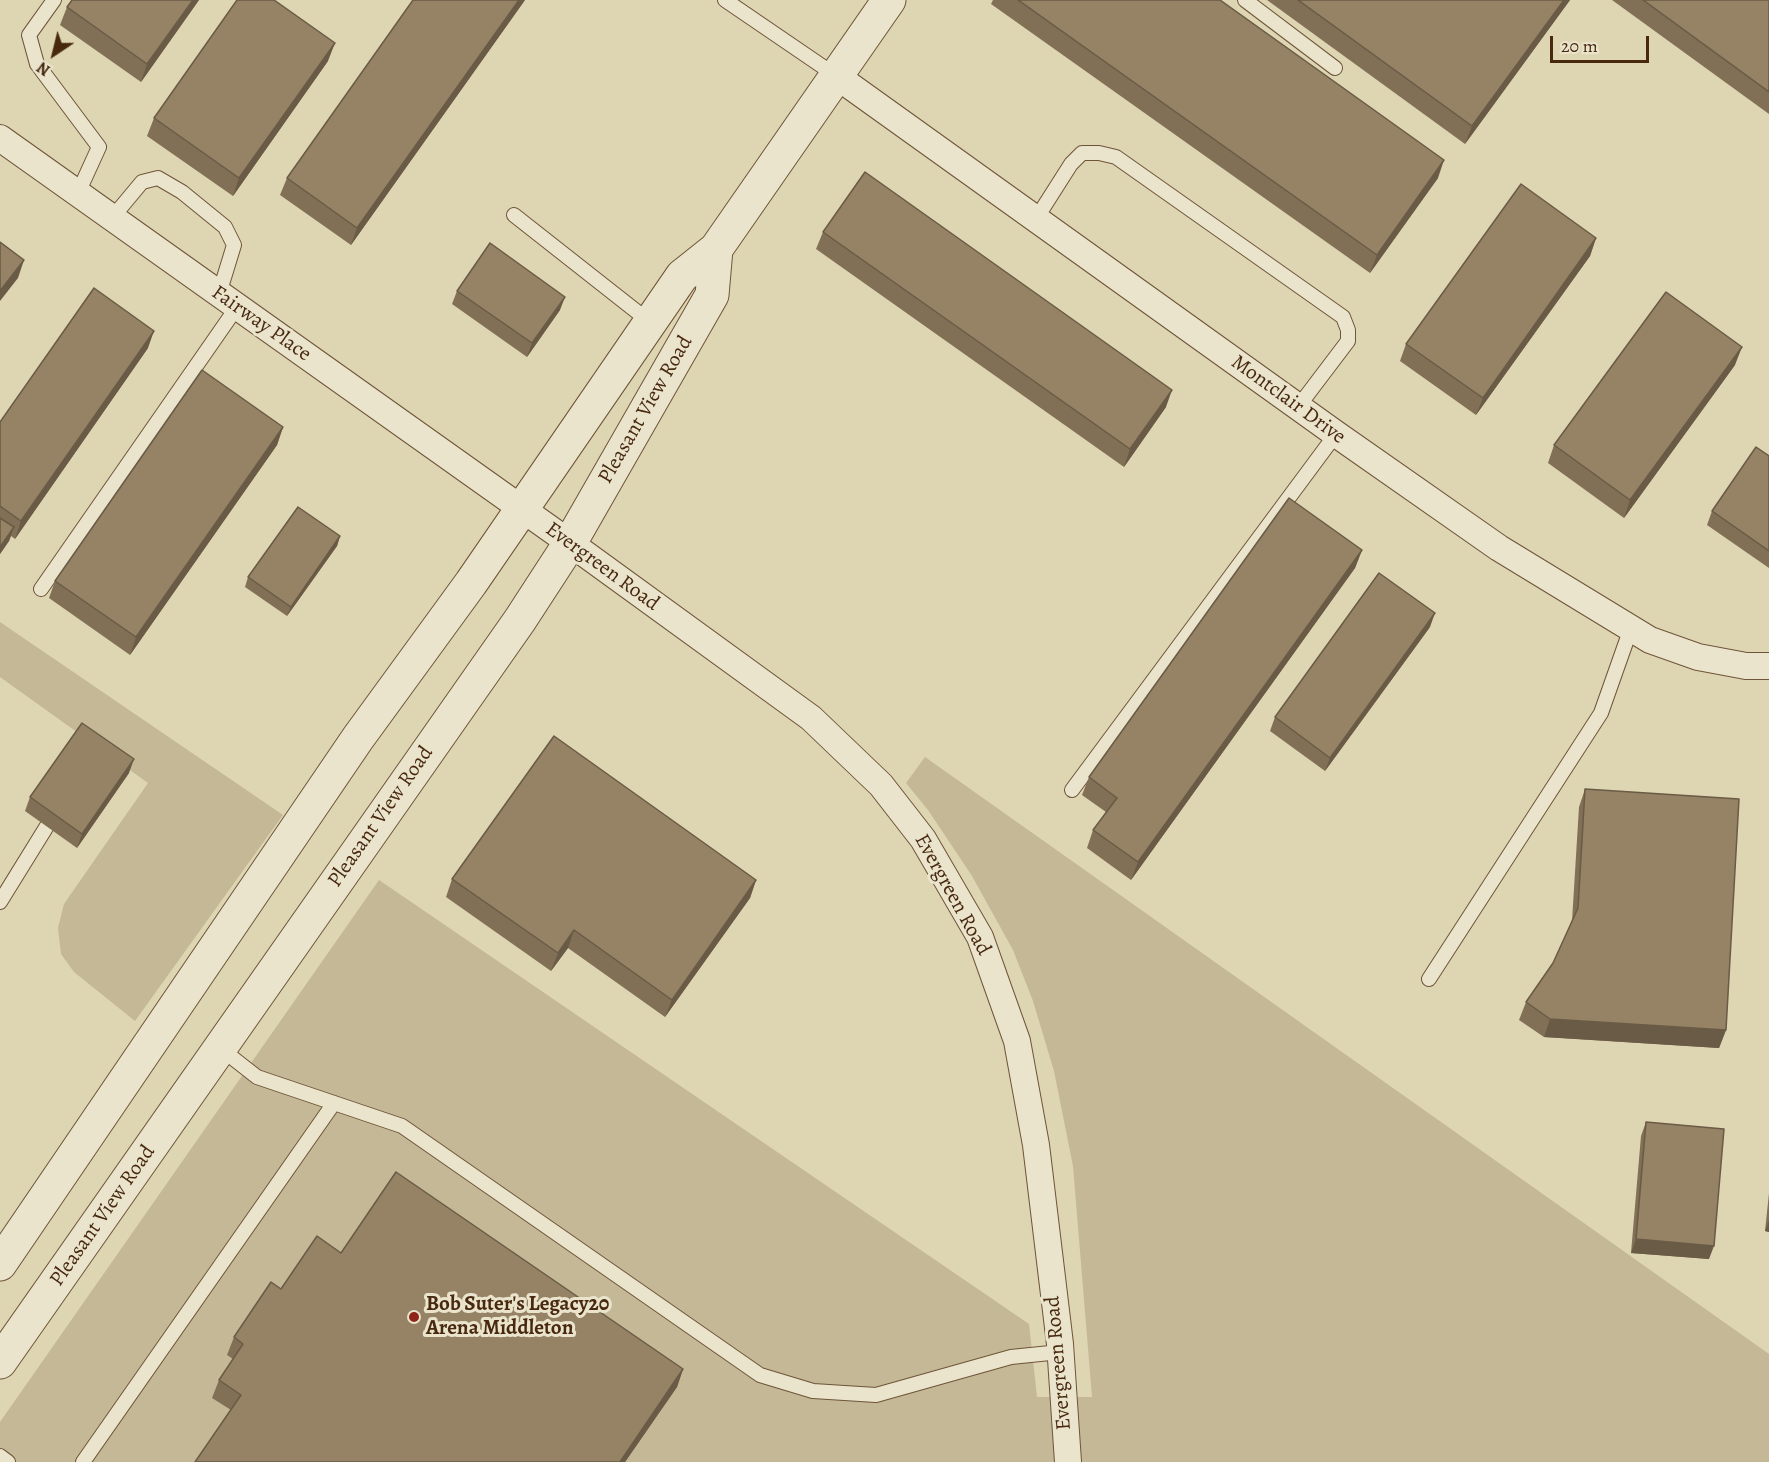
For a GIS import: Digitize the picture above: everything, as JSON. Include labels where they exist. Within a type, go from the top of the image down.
[{"type":"street","name":"Pleasant View Road","points":[[0,1264],[358,738],[522,509],[682,276],[716,249],[889,0]]},
{"type":"street","name":"Montclair Drive","points":[[835,75],[1499,548],[1650,640],[1698,657],[1746,666],[1769,666]]},
{"type":"street","name":"Fairway Place","points":[[0,138],[522,509]]},
{"type":"street","name":"Pleasant View Road","points":[[0,1362],[520,620],[570,543],[712,295],[716,249]]},
{"type":"street","name":"Evergreen Road","points":[[522,509],[811,718],[881,785],[923,839],[980,937],[1017,1041],[1036,1145],[1060,1352],[1068,1462]]},
{"type":"lane","points":[[54,0],[29,35],[37,64],[99,147],[78,193]]},
{"type":"lane","points":[[725,0],[835,75]]},
{"type":"lane","points":[[1245,0],[1335,68]]},
{"type":"lane","points":[[1036,219],[1071,164],[1082,153],[1099,153],[1116,157],[1343,317],[1348,330],[1348,341],[1298,407]]},
{"type":"lane","points":[[41,589],[228,301],[234,245],[225,227],[182,192],[158,178],[142,182],[112,218]]},
{"type":"lane","points":[[514,215],[650,322]]},
{"type":"lane","points":[[1072,790],[1336,434]]},
{"type":"lane","points":[[1429,979],[1601,713],[1631,628]]},
{"type":"lane","points":[[0,902],[47,826]]},
{"type":"lane","points":[[220,1048],[257,1077],[402,1126],[760,1375],[813,1391],[876,1395],[1011,1357],[1060,1352]]},
{"type":"lane","points":[[83,1462],[334,1103]]},
{"type":"lane","points":[[0,1456],[8,1462]]},
{"type":"shaded area","points":[[0,622],[283,815],[135,1021],[74,972],[61,954],[58,928],[64,904],[148,783],[0,677]]},
{"type":"shaded area","points":[[925,757],[1769,1354],[1769,1462],[0,1462],[0,1422],[379,880],[1029,1324],[1037,1397],[1092,1397],[1073,1166],[1054,1071],[1033,1001],[1013,950],[972,876],[928,810],[906,783]]},
{"type":"building","points":[[72,0],[193,0],[147,64],[67,7]]},
{"type":"building","points":[[237,0],[274,0],[335,43],[239,178],[154,118]]},
{"type":"building","points":[[413,0],[519,0],[357,228],[287,178]]},
{"type":"building","points":[[1018,0],[1220,0],[1444,160],[1377,255]]},
{"type":"building","points":[[1298,0],[1564,0],[1472,126]]},
{"type":"building","points":[[1643,0],[1769,0],[1769,92]]},
{"type":"building","points":[[865,172],[1172,390],[1130,449],[823,232]]},
{"type":"building","points":[[1521,184],[1596,238],[1483,398],[1406,344]]},
{"type":"building","points":[[0,242],[24,260],[0,291]]},
{"type":"building","points":[[490,243],[565,297],[532,343],[457,291]]},
{"type":"building","points":[[94,288],[154,331],[21,521],[0,506],[0,422]]},
{"type":"building","points":[[1666,292],[1742,347],[1630,500],[1554,445]]},
{"type":"building","points":[[202,370],[283,427],[136,637],[55,581]]},
{"type":"building","points":[[1756,447],[1769,456],[1769,551],[1712,511]]},
{"type":"building","points":[[1289,498],[1362,550],[1138,862],[1093,830],[1117,798],[1089,777]]},
{"type":"building","points":[[298,507],[340,536],[291,607],[248,577]]},
{"type":"building","points":[[0,518],[14,527],[0,547]]},
{"type":"building","points":[[1379,573],[1435,613],[1330,758],[1275,717]]},
{"type":"building","points":[[82,723],[134,759],[82,834],[30,797]]},
{"type":"building","points":[[554,736],[756,880],[672,1000],[574,930],[558,953],[452,879]]},
{"type":"building","points":[[1585,789],[1739,799],[1726,1030],[1550,1019],[1526,1002],[1553,963],[1578,908]]},
{"type":"building","points":[[1646,1122],[1724,1129],[1714,1246],[1636,1239]]},
{"type":"building","name":"Bob Suter's Legacy20 Arena Middleton","points":[[396,1172],[683,1369],[620,1462],[195,1462],[241,1395],[219,1380],[243,1344],[234,1337],[271,1282],[281,1289],[317,1236],[341,1253]]},
{"type":"place","name":"Bob Suter's Legacy20 Arena Middleton","points":[[414,1317]]}]
